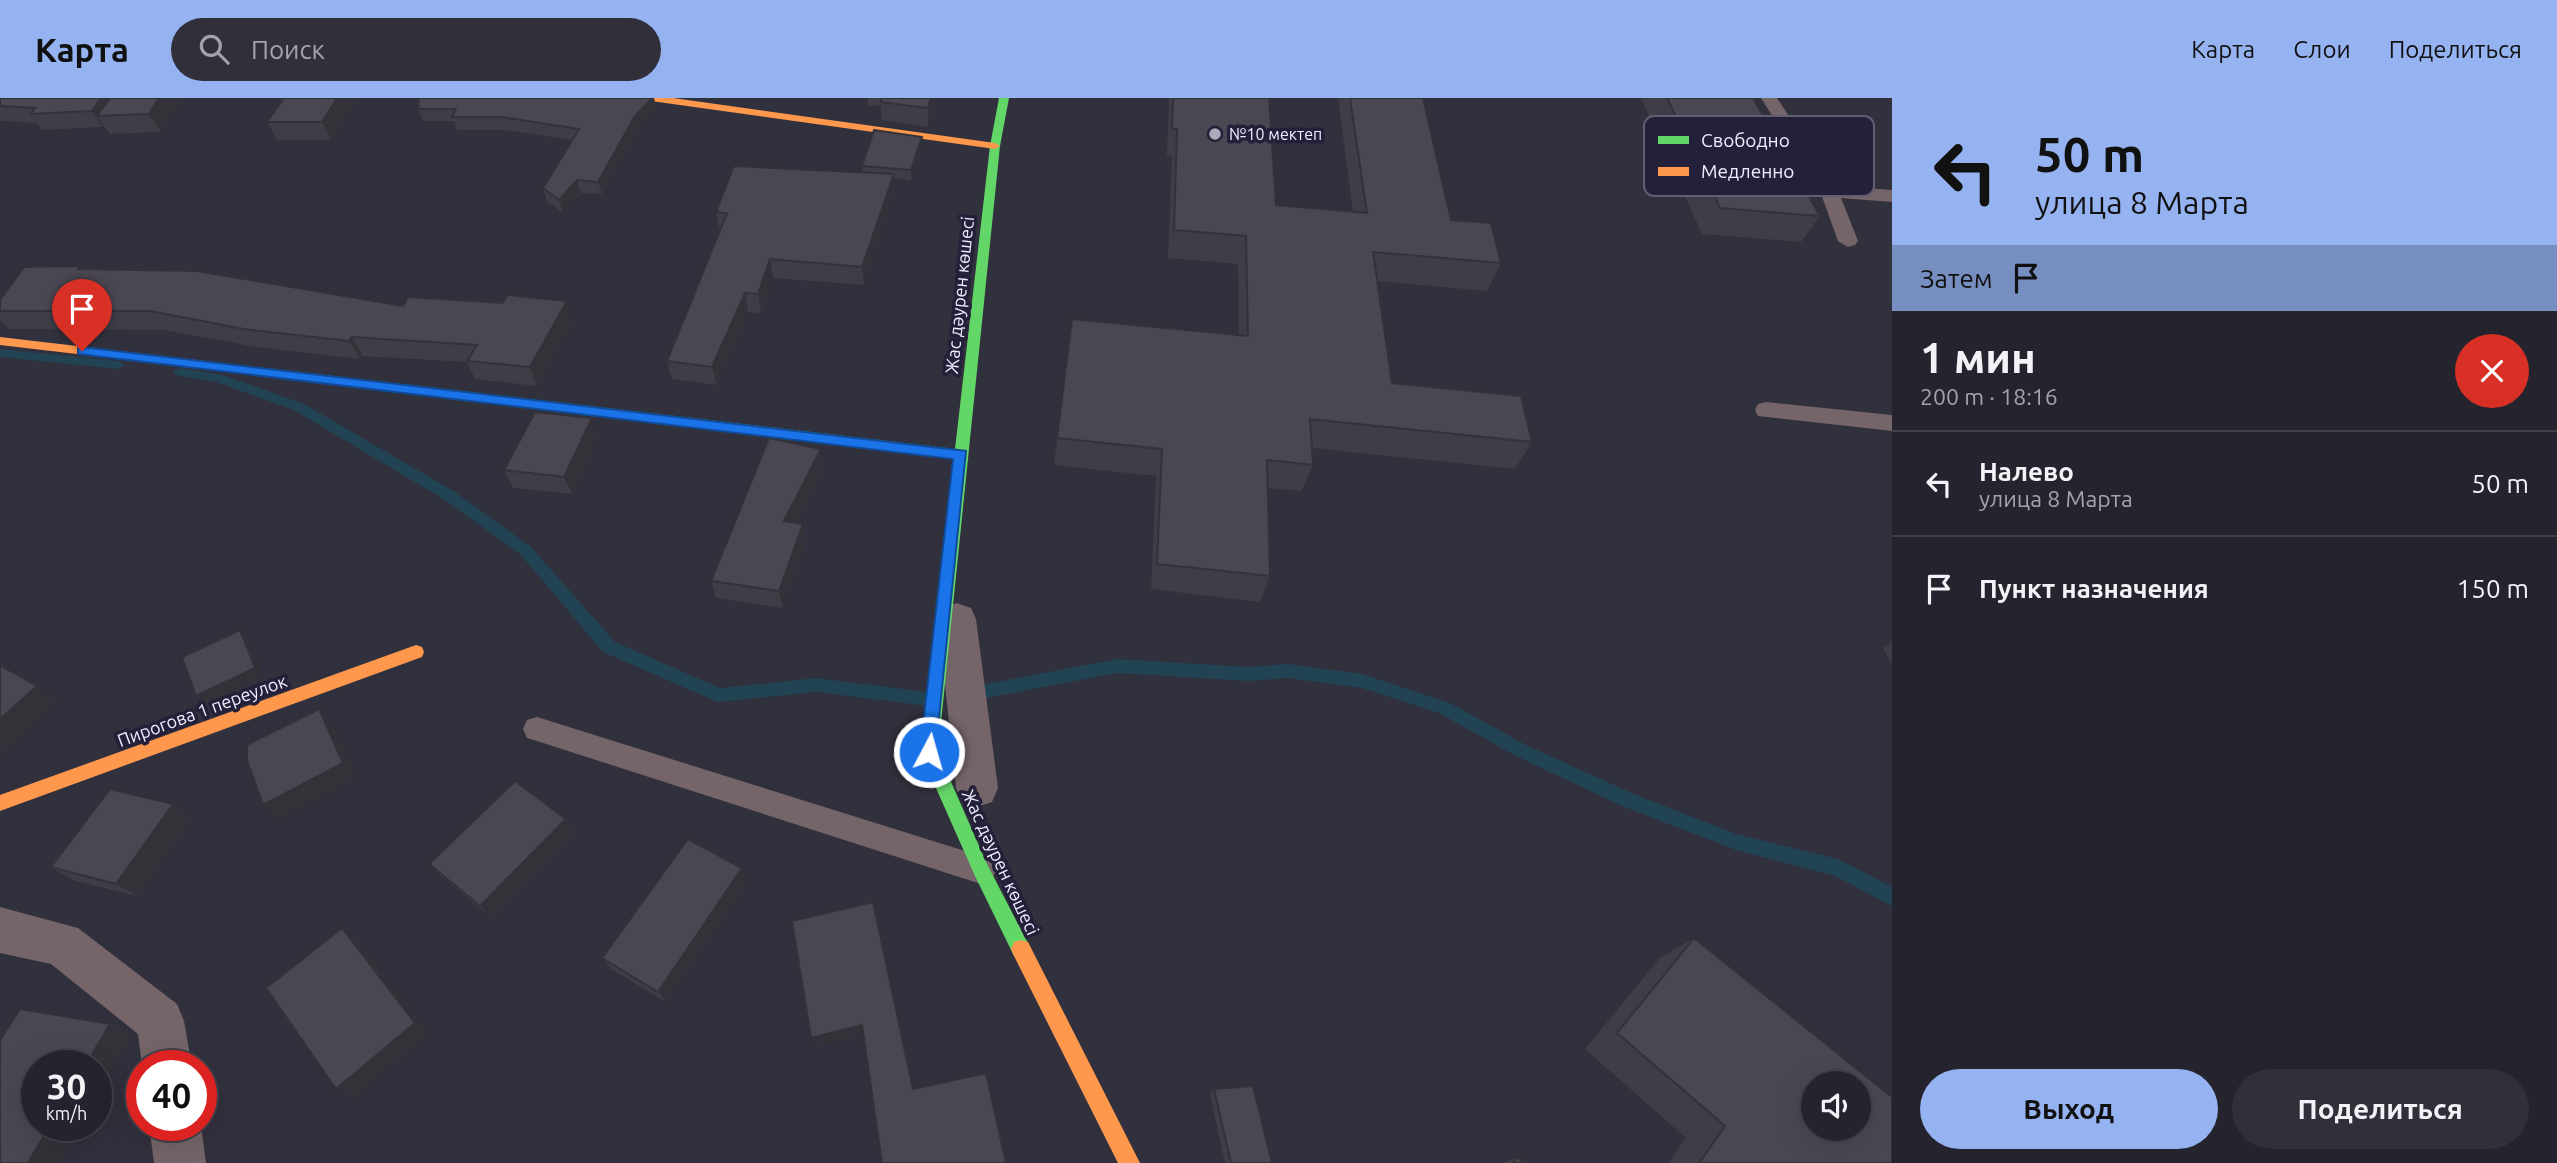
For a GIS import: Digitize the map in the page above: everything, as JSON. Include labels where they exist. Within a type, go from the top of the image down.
[{"type":"street","points":[[651,98],[995,146]]},
{"type":"street","name":"Жас дәурен көшесі","points":[[1004,98],[995,146],[929,752],[981,870],[1129,1163]]},
{"type":"street","points":[[0,341],[961,455]]},
{"type":"street","points":[[957,619],[977,788]]},
{"type":"street","name":"Пирогова 1 переулок","points":[[0,803],[416,652]]},
{"type":"street","points":[[0,930],[62,944],[160,1021],[165,1050]]},
{"type":"street","points":[[177,1141],[180,1163]]},
{"type":"lane","points":[[1769,98],[1781,116]]},
{"type":"lane","points":[[1874,195],[1892,196]]},
{"type":"lane","points":[[1831,196],[1848,241]]},
{"type":"lane","points":[[1766,410],[1892,423]]},
{"type":"lane","points":[[537,729],[981,870]]},
{"type":"building","points":[[0,98],[101,98],[92,111],[31,114],[35,108],[0,106]]},
{"type":"building","points":[[110,98],[159,98],[149,114],[97,116]]},
{"type":"building","points":[[284,98],[337,98],[322,122],[267,122]]},
{"type":"building","points":[[419,98],[652,98],[635,116],[598,182],[577,180],[559,200],[543,188],[579,129],[502,117],[452,117],[456,109],[418,109]]},
{"type":"building","points":[[882,98],[931,98],[928,108],[880,102]]},
{"type":"building","points":[[1173,98],[1269,98],[1276,205],[1367,213],[1350,98],[1423,98],[1451,220],[1491,223],[1501,263],[1373,252],[1392,383],[1521,396],[1532,442],[1310,419],[1313,465],[1267,460],[1270,576],[1157,564],[1162,449],[1057,438],[1072,319],[1248,336],[1246,236],[1174,230],[1177,129],[1172,129]]},
{"type":"building","points":[[1667,98],[1753,98],[1763,116],[1676,116]]},
{"type":"building","points":[[874,130],[922,137],[911,170],[862,166]]},
{"type":"building","points":[[734,166],[894,174],[862,267],[770,259],[758,294],[745,293],[712,367],[667,361],[727,213],[716,212]]},
{"type":"building","points":[[1714,196],[1809,196],[1820,216],[1720,208]]},
{"type":"building","points":[[80,266],[78,269],[197,271],[403,306],[408,297],[503,303],[507,295],[567,301],[530,367],[467,361],[477,345],[352,337],[349,341],[244,329],[150,311],[0,311],[0,300],[24,267]]},
{"type":"building","points":[[535,412],[592,418],[564,477],[504,470]]},
{"type":"building","points":[[769,438],[821,449],[784,521],[803,524],[779,591],[711,581]]},
{"type":"building","points":[[240,630],[255,668],[196,696],[182,657]]},
{"type":"building","points":[[0,665],[37,686],[0,719]]},
{"type":"building","points":[[319,709],[343,763],[263,805],[247,760],[247,745]]},
{"type":"building","points":[[515,781],[566,819],[480,906],[429,864]]},
{"type":"building","points":[[110,789],[173,804],[116,884],[51,867]]},
{"type":"building","points":[[688,839],[742,868],[658,992],[602,958]]},
{"type":"building","points":[[873,902],[913,1089],[986,1073],[1006,1163],[882,1163],[862,1025],[811,1038],[792,921]]},
{"type":"building","points":[[342,928],[415,1023],[336,1089],[266,988]]},
{"type":"building","points":[[1694,938],[1860,1071],[1801,1071],[1801,1141],[1871,1141],[1871,1080],[1892,1097],[1892,1163],[1699,1163],[1725,1126],[1617,1033]]},
{"type":"building","points":[[20,1009],[110,1024],[95,1050],[21,1050],[21,1141],[41,1141],[28,1163],[0,1163],[0,1040]]},
{"type":"building","points":[[1253,1086],[1272,1163],[1231,1163],[1214,1089]]},
{"type":"building","points":[[1518,1157],[1524,1163],[1513,1163]]},
{"type":"waterway","points":[[0,353],[119,365]]},
{"type":"waterway","points":[[180,372],[218,378],[299,407],[450,496],[526,551],[609,647],[719,695],[816,685],[936,700]]},
{"type":"waterway","points":[[965,695],[1117,666],[1248,674],[1288,671],[1362,681],[1444,708],[1522,751],[1628,800],[1736,842],[1838,868],[1892,897]]},
{"type":"traffic: fast","points":[[1004,98],[995,146],[929,752],[981,870],[1021,949]]},
{"type":"traffic: fast","points":[[214,366],[961,455]]},
{"type":"traffic: slow","points":[[651,98],[995,146]]},
{"type":"traffic: slow","points":[[0,341],[214,366]]},
{"type":"traffic: slow","points":[[0,803],[416,652]]},
{"type":"traffic: slow","points":[[1021,949],[1129,1163]]},
{"type":"place","name":"№10 мектеп","points":[[1215,134]]},
{"type":"route","points":[[82,351],[961,455],[929,752]]}]
